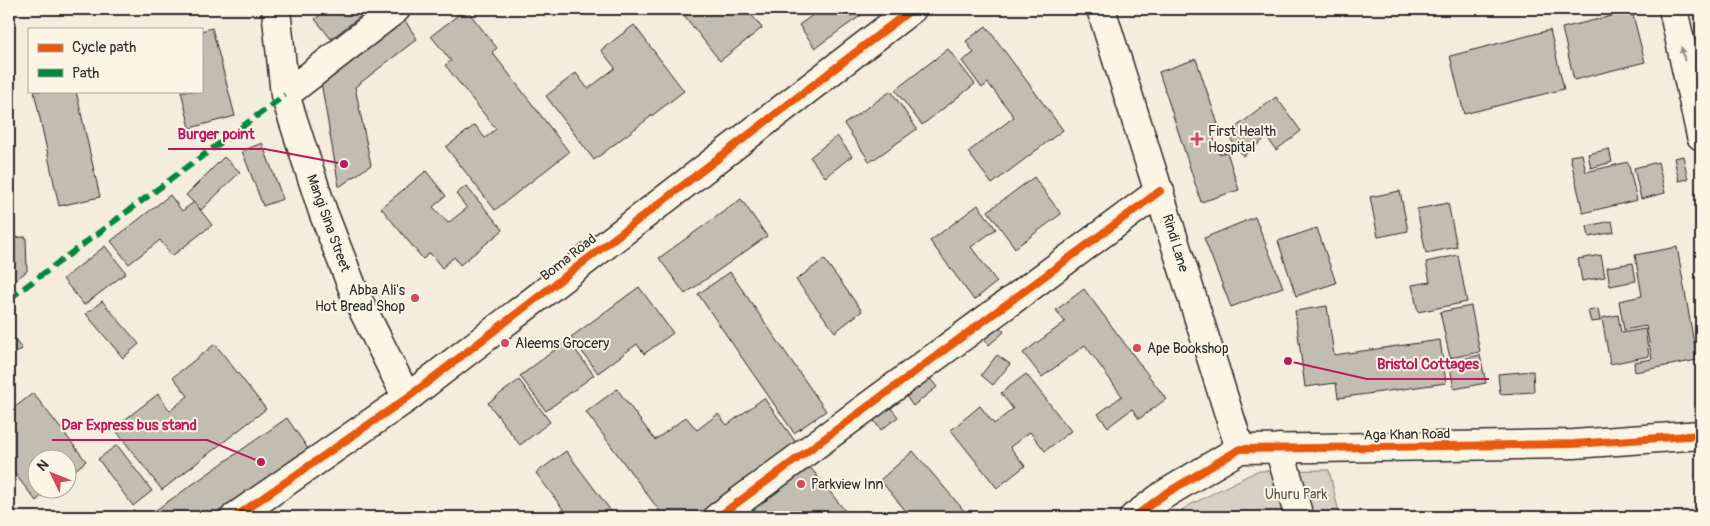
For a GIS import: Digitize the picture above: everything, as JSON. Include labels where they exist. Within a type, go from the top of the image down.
[{"type":"street","name":"Mangi Sina Street","points":[[276,9],[285,95],[323,212],[355,294],[407,398]]},
{"type":"street","points":[[285,95],[396,9]]},
{"type":"street","name":"Boma Road","points":[[234,517],[407,398],[912,9]]},
{"type":"street","name":"Rindi Lane","points":[[1101,9],[1240,449]]},
{"type":"street","points":[[1673,9],[1701,136]]},
{"type":"street","points":[[718,517],[1160,191]]},
{"type":"street","name":"Aga Khan Road","points":[[1134,517],[1166,506],[1240,449],[1574,444],[1701,435]]},
{"type":"street","points":[[1279,448],[1300,517]]},
{"type":"green space","name":"Uhuru Park","points":[[1329,470],[1340,517],[1172,517],[1188,506],[1257,471]]},
{"type":"building","points":[[329,9],[370,9],[331,39],[315,19]]},
{"type":"building","points":[[466,9],[497,48],[492,52],[569,152],[495,210],[446,147],[475,125],[485,138],[496,129],[445,65],[451,61],[431,36]]},
{"type":"building","points":[[679,9],[747,9],[762,28],[720,61]]},
{"type":"building","points":[[821,9],[870,9],[815,48],[799,25]]},
{"type":"building","points":[[1632,11],[1645,62],[1574,80],[1562,28]]},
{"type":"building","points":[[404,19],[417,39],[355,87],[371,165],[339,187],[321,82]]},
{"type":"building","points":[[634,25],[684,91],[594,160],[546,96],[576,73],[588,89],[615,68],[601,50]]},
{"type":"building","points":[[986,26],[1063,130],[992,184],[968,152],[1014,117],[988,83],[982,88],[962,61],[974,53],[966,41]]},
{"type":"building","points":[[212,28],[235,116],[190,128],[181,92],[202,92],[202,31]]},
{"type":"building","points":[[1550,30],[1564,89],[1464,114],[1450,56]]},
{"type":"building","points":[[948,49],[975,84],[922,125],[895,90]]},
{"type":"building","name":"First Health Hospital","points":[[1196,59],[1218,124],[1210,127],[1219,154],[1227,152],[1239,190],[1201,202],[1159,72]]},
{"type":"building","points":[[891,91],[917,129],[870,162],[844,124]]},
{"type":"building","points":[[34,92],[76,92],[100,197],[59,206]]},
{"type":"building","points":[[1276,97],[1301,131],[1276,150],[1267,137],[1243,156],[1227,134]]},
{"type":"building","points":[[837,136],[852,156],[825,177],[810,157]]},
{"type":"building","points":[[262,143],[283,199],[263,206],[242,151]]},
{"type":"building","points":[[1609,149],[1612,162],[1591,168],[1588,154]]},
{"type":"building","points":[[1582,154],[1586,172],[1628,162],[1637,200],[1583,213],[1570,156]]},
{"type":"building","points":[[1683,156],[1688,179],[1679,181],[1674,158]]},
{"type":"building","points":[[224,157],[240,172],[201,210],[186,195]]},
{"type":"building","points":[[1658,162],[1665,193],[1641,199],[1634,168]]},
{"type":"building","points":[[426,171],[446,196],[433,207],[448,223],[467,208],[456,194],[466,186],[503,230],[460,265],[454,257],[442,268],[430,253],[423,259],[381,208]]},
{"type":"building","points":[[1034,177],[1061,214],[1015,248],[988,211]]},
{"type":"building","points":[[1400,191],[1408,231],[1378,237],[1370,197]]},
{"type":"building","points":[[170,195],[182,211],[194,202],[212,225],[172,256],[160,240],[129,264],[111,241]]},
{"type":"building","points":[[741,199],[767,236],[685,294],[659,258]]},
{"type":"building","points":[[1448,203],[1457,247],[1426,253],[1417,209]]},
{"type":"building","points":[[978,205],[996,229],[971,247],[997,282],[974,300],[930,241]]},
{"type":"building","points":[[1255,217],[1283,287],[1231,307],[1204,238]]},
{"type":"building","points":[[1612,221],[1614,232],[1589,237],[1587,226]]},
{"type":"building","points":[[1317,228],[1336,283],[1296,296],[1278,241]]},
{"type":"building","points":[[26,237],[27,271],[9,285],[9,238]]},
{"type":"building","points":[[105,246],[126,273],[84,305],[63,279]]},
{"type":"building","points":[[1677,247],[1697,360],[1635,372],[1634,362],[1652,359],[1646,326],[1624,330],[1619,301],[1642,296],[1635,255]]},
{"type":"building","points":[[1458,255],[1467,302],[1418,312],[1412,285],[1430,282],[1426,262]]},
{"type":"building","points":[[1601,255],[1605,277],[1582,281],[1578,259]]},
{"type":"building","points":[[824,259],[862,311],[835,332],[796,280]]},
{"type":"building","points":[[1633,263],[1636,281],[1610,286],[1607,267]]},
{"type":"building","points":[[730,272],[826,411],[794,433],[698,294]]},
{"type":"building","points":[[639,287],[673,333],[644,354],[637,344],[598,373],[571,337]]},
{"type":"building","points":[[1084,289],[1166,399],[1139,419],[1132,409],[1108,427],[1098,414],[1122,396],[1085,345],[1042,377],[1023,353],[1065,322],[1056,310]]},
{"type":"building","points":[[102,301],[139,344],[123,358],[86,314]]},
{"type":"building","points":[[1327,306],[1334,355],[1440,340],[1446,383],[1338,398],[1336,383],[1305,387],[1295,311]]},
{"type":"building","points":[[1471,306],[1480,352],[1450,358],[1440,312]]},
{"type":"building","points":[[1598,309],[1600,321],[1591,322],[1588,311]]},
{"type":"building","points":[[1618,315],[1621,333],[1645,329],[1649,356],[1610,364],[1602,318]]},
{"type":"building","points":[[996,322],[1004,332],[989,345],[981,335]]},
{"type":"building","points":[[9,332],[22,349],[9,358]]},
{"type":"building","points":[[568,340],[594,375],[546,411],[520,376]]},
{"type":"building","points":[[215,344],[266,409],[162,490],[114,428],[158,394],[170,411],[188,396],[173,377]]},
{"type":"building","points":[[997,355],[1010,364],[993,385],[981,375]]},
{"type":"building","points":[[1480,355],[1486,383],[1454,389],[1449,362]]},
{"type":"building","points":[[1533,371],[1534,392],[1500,394],[1498,374]]},
{"type":"building","points":[[926,374],[937,387],[913,406],[903,392]]},
{"type":"building","points":[[1026,374],[1071,431],[1045,451],[1030,432],[1010,447],[1025,466],[997,488],[951,430],[980,406],[994,424],[1013,409],[1001,393]]},
{"type":"building","points":[[519,380],[550,422],[520,445],[488,403]]},
{"type":"building","points":[[617,389],[655,440],[686,417],[697,430],[718,414],[727,425],[764,398],[797,444],[699,517],[664,517],[586,412]]},
{"type":"building","points":[[33,393],[76,448],[28,448],[28,491],[9,466],[9,412]]},
{"type":"building","points":[[888,404],[898,417],[881,430],[871,417]]},
{"type":"building","points":[[287,418],[311,453],[221,517],[146,517]]},
{"type":"building","points":[[117,445],[152,491],[133,506],[98,459]]},
{"type":"building","points":[[78,451],[86,461],[78,468]]},
{"type":"building","points":[[566,451],[614,515],[611,517],[569,517],[536,473]]},
{"type":"building","points":[[913,451],[967,514],[962,517],[909,517],[880,480]]},
{"type":"building","name":"Parkview Inn","points":[[806,462],[850,517],[761,517],[752,506]]},
{"type":"marked path","points":[[9,299],[285,95]]},
{"type":"cycle path","points":[[235,517],[407,398],[912,9]]},
{"type":"cycle path","points":[[718,517],[1160,191]]},
{"type":"cycle path","points":[[1134,517],[1165,494],[1240,449],[1574,444],[1701,435]]},
{"type":"place","name":"First Health Hospital","points":[[1197,139]]},
{"type":"place","name":"Burger point","points":[[344,164]]},
{"type":"place","name":"Abba Ali's Hot Bread Shop","points":[[415,298]]},
{"type":"place","name":"Aleems Grocery","points":[[505,343]]},
{"type":"place","name":"Ape Bookshop","points":[[1137,348]]},
{"type":"place","name":"Bristol Cottages","points":[[1288,361]]},
{"type":"place","name":"Dar Express bus stand","points":[[261,462]]},
{"type":"place","name":"Parkview Inn","points":[[801,484]]}]
